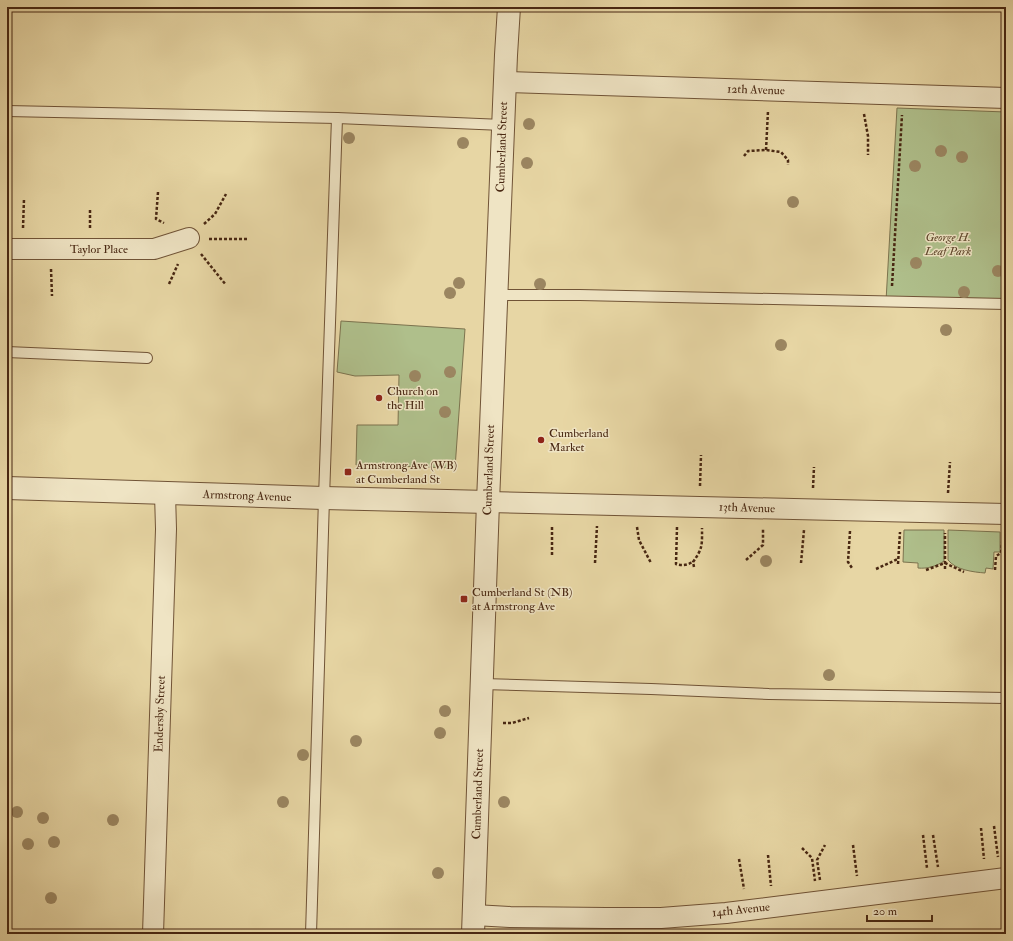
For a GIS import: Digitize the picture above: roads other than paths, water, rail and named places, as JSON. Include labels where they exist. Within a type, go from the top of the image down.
[{"type":"street","name":"Cumberland Street","points":[[474,924],[488,502],[509,7]]},
{"type":"street","name":"12th Avenue","points":[[505,82],[1006,98]]},
{"type":"street","name":"Taylor Place","points":[[15,249],[154,249],[189,238]]},
{"type":"street","name":"Armstrong Avenue","points":[[7,488],[488,502]]},
{"type":"street","name":"Endersby Street","points":[[153,934],[166,537],[165,493]]},
{"type":"street","name":"13th Avenue","points":[[488,502],[1004,522]]},
{"type":"street","name":"14th Avenue","points":[[474,924],[542,917],[661,918],[726,913],[1002,870]]},
{"type":"lane","points":[[7,110],[337,118],[503,125]]},
{"type":"lane","points":[[311,934],[337,118]]},
{"type":"lane","points":[[496,295],[1006,304]]},
{"type":"lane","points":[[7,352],[147,358]]},
{"type":"lane","points":[[482,684],[769,694],[1006,698]]},
{"type":"place","name":"Church on the Hill","points":[[379,398]]},
{"type":"place","name":"Cumberland Market","points":[[541,440]]},
{"type":"place","name":"Armstrong Ave (WB) at Cumberland St","points":[[348,472]]},
{"type":"place","name":"Cumberland St (NB) at Armstrong Ave","points":[[464,599]]},
{"type":"park label","name":"George H. Leaf Park","points":[[948,244]]}]
